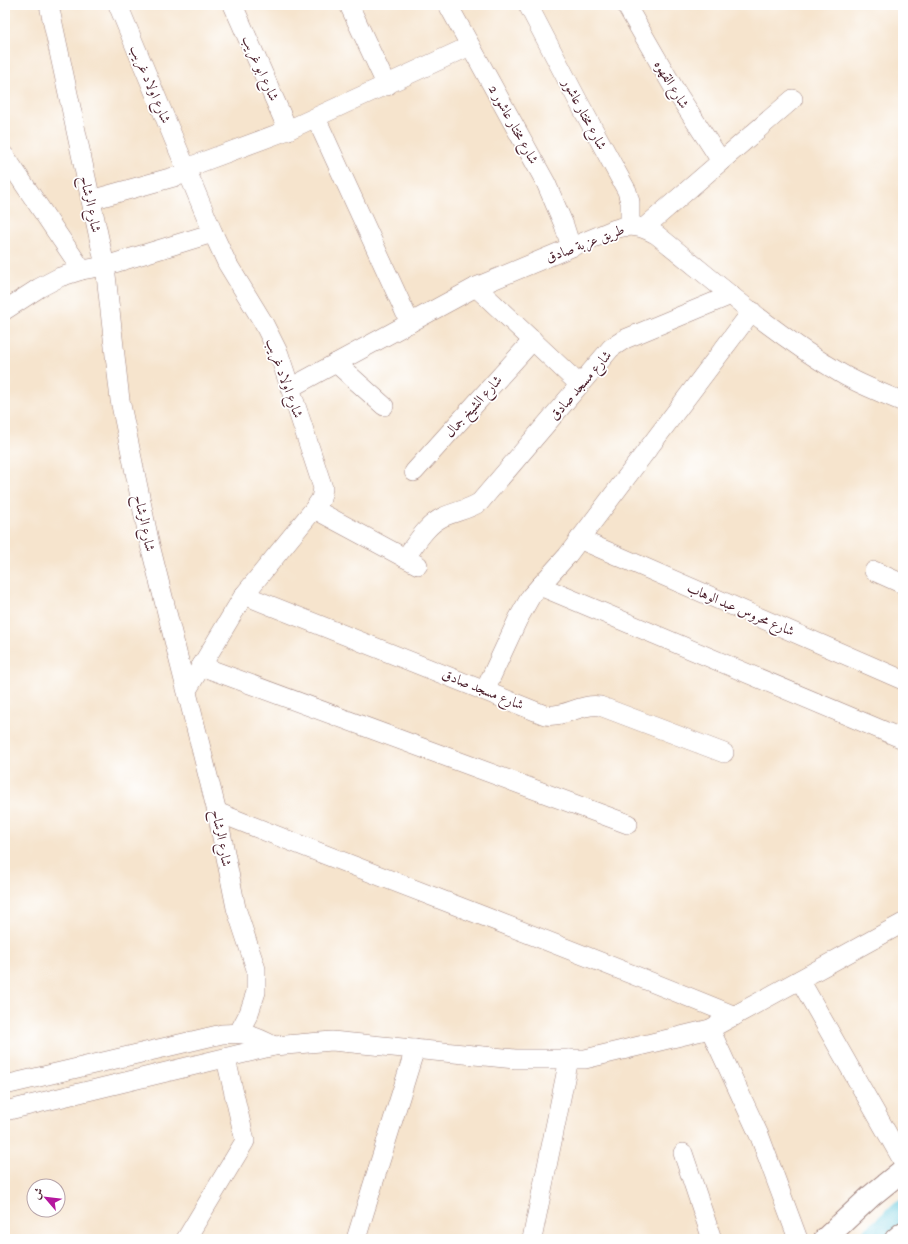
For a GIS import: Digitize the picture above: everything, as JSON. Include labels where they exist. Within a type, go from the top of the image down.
[{"type":"street","name":"شارع الرشاح","points":[[49,5],[105,266],[120,400],[134,473],[167,618],[187,690],[217,812],[236,908],[256,969],[256,992],[250,1013],[239,1032]]},
{"type":"street","name":"شارع اولاد غريب","points":[[118,5],[213,233],[244,293],[263,322],[279,354],[323,488],[321,500],[244,595],[187,690]]},
{"type":"street","name":"شارع ابو غريب","points":[[233,5],[288,130]]},
{"type":"street","points":[[349,5],[387,86]]},
{"type":"street","name":"شارع مختار عاشور 2","points":[[448,5],[546,183],[564,225],[571,247]]},
{"type":"street","name":"شارع مختار عاشور","points":[[528,5],[577,100],[627,191],[637,226]]},
{"type":"street","name":"شارع القهوه","points":[[626,5],[674,90],[721,161]]},
{"type":"street","points":[[91,200],[187,170],[288,130],[387,86],[470,46]]},
{"type":"street","points":[[637,226],[721,161],[792,99]]},
{"type":"street","points":[[316,118],[410,322]]},
{"type":"street","points":[[5,156],[82,270]]},
{"type":"street","name":"طريق عزبة صادق","points":[[290,388],[476,287],[615,229],[637,226],[658,235],[752,312],[792,342],[838,372],[903,402]]},
{"type":"street","points":[[5,310],[39,288],[60,277],[82,270],[105,266],[213,233]]},
{"type":"street","points":[[476,287],[579,384]]},
{"type":"street","name":"شارع مسجد صادق","points":[[314,509],[411,562],[431,525],[442,517],[463,511],[480,502],[611,348],[625,338],[731,295]]},
{"type":"street","points":[[485,690],[521,613],[531,596],[579,539],[752,312]]},
{"type":"street","name":"شارع الشيخ جمال","points":[[414,472],[532,340]]},
{"type":"street","points":[[336,363],[384,406]]},
{"type":"street","name":"شارع محروس عبد الوهاب","points":[[579,539],[903,680]]},
{"type":"street","points":[[874,570],[903,584]]},
{"type":"street","points":[[540,586],[903,739]]},
{"type":"street","name":"شارع مسجد صادق","points":[[244,595],[545,715],[563,715],[585,705],[600,706],[724,753]]},
{"type":"street","points":[[201,666],[628,824]]},
{"type":"street","points":[[217,812],[335,860],[620,969],[735,1016]]},
{"type":"street","points":[[5,1111],[226,1059],[274,1046],[332,1041],[515,1059],[585,1060],[710,1029],[903,923]]},
{"type":"street","points":[[800,980],[903,1161]]},
{"type":"street","points":[[710,1029],[760,1137],[798,1239]]},
{"type":"street","points":[[5,1085],[222,1034],[239,1032],[257,1036],[274,1046]]},
{"type":"street","points":[[356,1239],[415,1049]]},
{"type":"street","points":[[186,1239],[245,1142],[226,1059]]},
{"type":"street","points":[[532,1239],[569,1059]]},
{"type":"street","points":[[683,1153],[712,1239]]},
{"type":"street","points":[[825,1239],[871,1196],[903,1170]]},
{"type":"street","points":[[896,1239],[903,1233]]},
{"type":"waterway","points":[[872,1239],[903,1211]]}]
